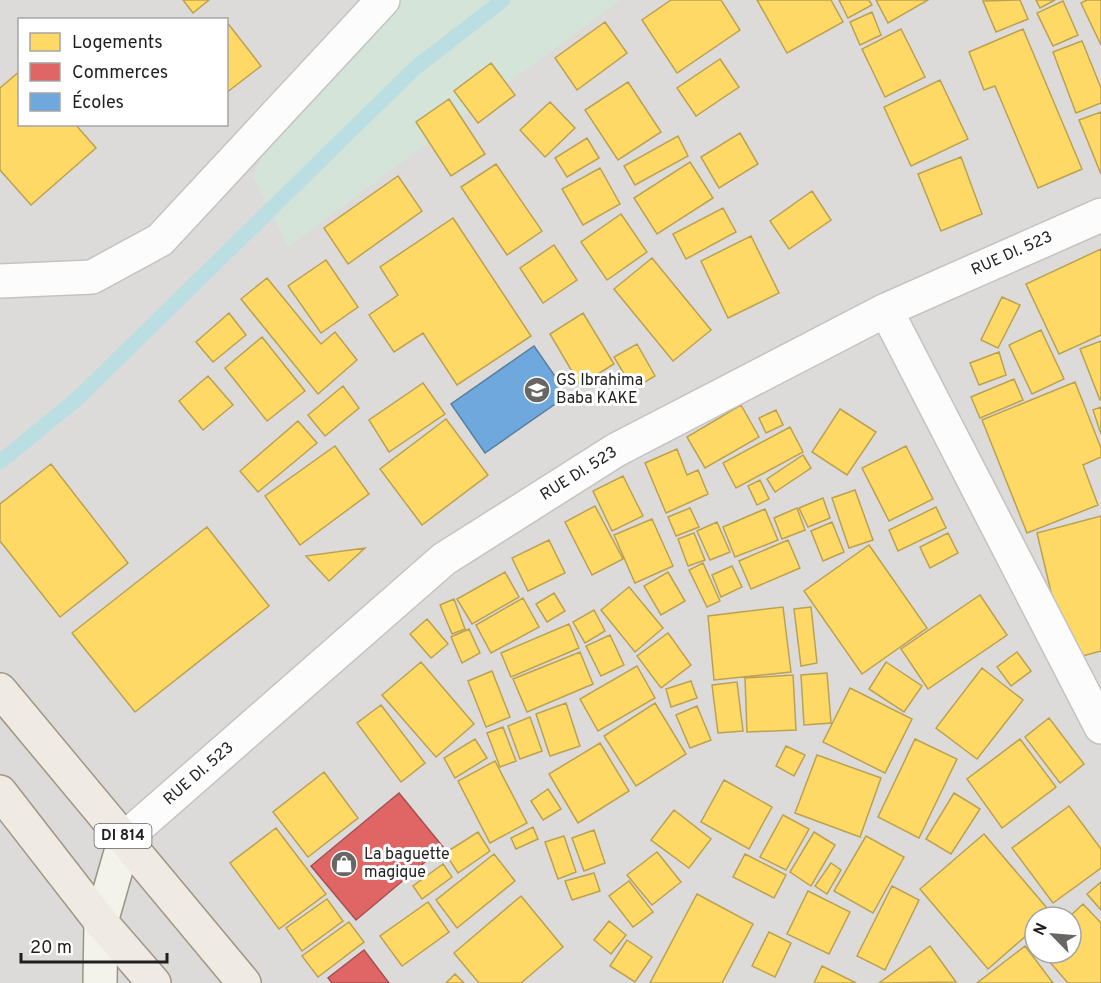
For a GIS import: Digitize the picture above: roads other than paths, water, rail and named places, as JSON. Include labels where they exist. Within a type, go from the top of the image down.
[{"type":"main road","name":"DI 814","points":[[0,690],[126,838],[244,983]]},
{"type":"main road","points":[[0,792],[101,922],[154,983]]},
{"type":"main road","points":[[100,983],[101,922],[126,838]]},
{"type":"street","points":[[0,280],[92,277],[160,240],[383,0]]},
{"type":"street","name":"RUE DI. 523","points":[[126,838],[444,559],[616,450],[886,310],[1101,215]]},
{"type":"street","points":[[886,310],[1101,727]]},
{"type":"waterway","points":[[0,462],[77,399],[415,68],[503,0]]},
{"type":"place","name":"GS Ibrahima Baba KAKE","points":[[537,390]]},
{"type":"place","name":"La baguette magique","points":[[344,864]]}]
